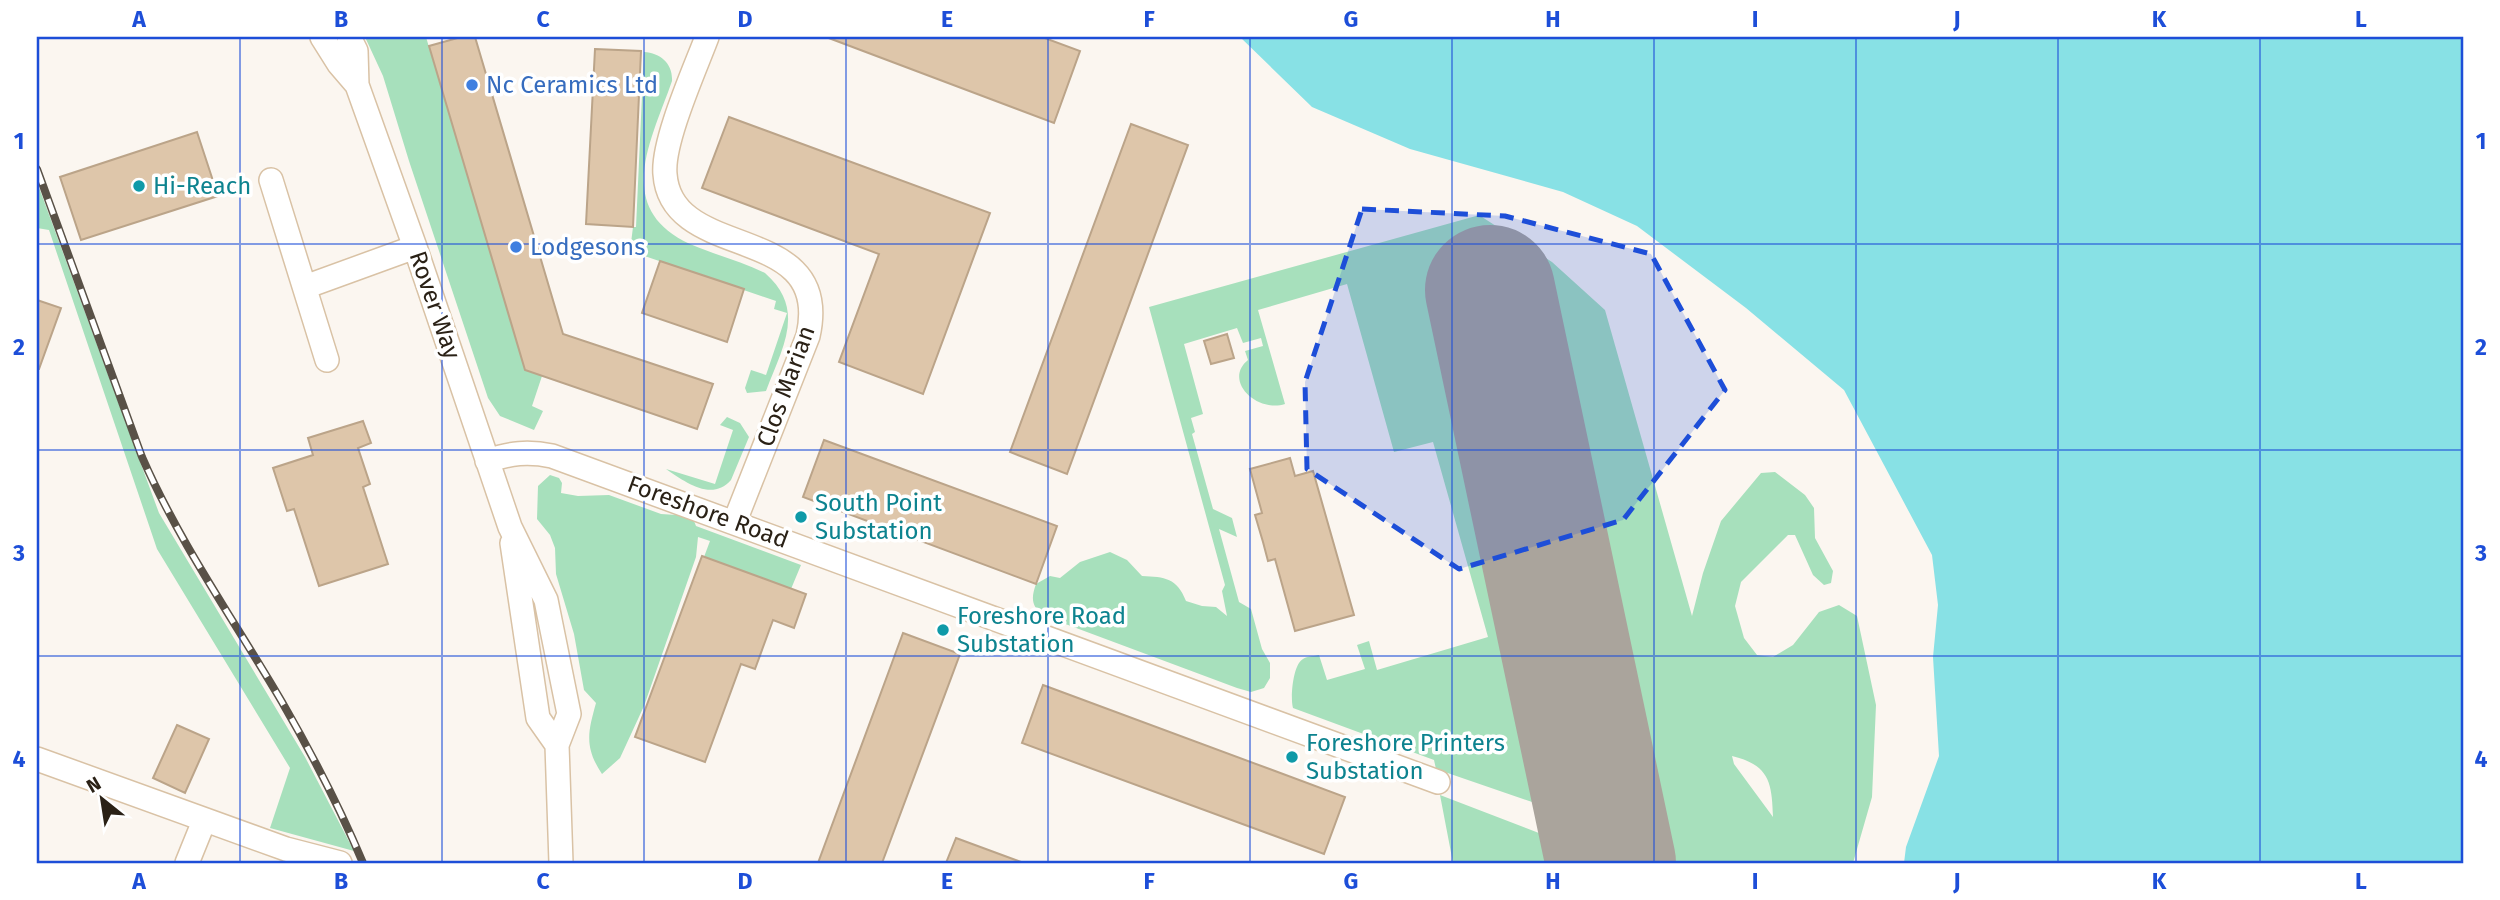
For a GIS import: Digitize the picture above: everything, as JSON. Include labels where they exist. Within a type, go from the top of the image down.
[{"type":"street","name":"Rover Way","points":[[322,37],[339,64],[357,85]]},
{"type":"street","name":"Rover Way","points":[[349,37],[356,51],[357,85],[510,527]]},
{"type":"street","name":"Clos Marian","points":[[708,37],[667,149],[664,174],[667,186],[678,208],[696,223],[768,252],[789,266],[804,286],[811,309],[808,336],[735,522]]},
{"type":"street","points":[[271,180],[327,360]]},
{"type":"street","points":[[305,287],[415,247]]},
{"type":"street","name":"Foreshore Road","points":[[487,461],[518,452],[552,456],[1438,782]]},
{"type":"street","points":[[510,527],[538,718],[557,745]]},
{"type":"street","points":[[510,527],[547,600],[569,714],[557,745],[561,863]]},
{"type":"street","points":[[37,759],[204,821],[286,849],[340,863]]},
{"type":"street","points":[[187,863],[204,821]]},
{"type":"highlighted area","points":[[1362,209],[1505,216],[1651,254],[1725,390],[1623,520],[1459,569],[1307,469],[1305,382]]},
{"type":"green space","points":[[365,37],[426,37],[525,370],[542,376],[532,406],[543,411],[534,430],[500,416],[488,398],[383,76]]},
{"type":"green space","points":[[644,52],[665,60],[672,75],[648,149],[644,171],[645,192],[651,212],[666,229],[690,244],[765,273],[778,287],[785,301],[788,315],[784,345],[766,391],[747,393],[745,388],[751,370],[766,375],[787,313],[774,309],[776,301],[630,251],[633,227],[636,227]]},
{"type":"green space","points":[[37,182],[159,513],[305,757],[354,851],[270,828],[290,768],[157,549],[49,230],[37,228]]},
{"type":"green space","points":[[1476,216],[1482,217],[1552,262],[1605,310],[1692,616],[1721,521],[1761,473],[1775,472],[1805,495],[1814,508],[1815,538],[1833,571],[1831,583],[1824,585],[1813,575],[1795,535],[1788,535],[1741,582],[1735,606],[1744,638],[1757,655],[1773,657],[1793,645],[1819,612],[1839,605],[1857,616],[1876,705],[1872,797],[1853,863],[1453,863],[1440,795],[1544,835],[1538,804],[1436,769],[1434,760],[1293,708],[1292,689],[1295,674],[1300,662],[1307,657],[1319,655],[1327,680],[1365,669],[1357,645],[1369,641],[1377,670],[1488,637],[1433,442],[1394,452],[1347,284],[1258,310],[1285,404],[1263,404],[1246,393],[1241,385],[1241,368],[1248,360],[1245,351],[1263,346],[1261,338],[1243,343],[1237,328],[1184,344],[1203,414],[1191,418],[1195,432],[1192,434],[1213,509],[1232,518],[1237,537],[1219,529],[1239,602],[1251,609],[1262,649],[1270,663],[1270,678],[1264,688],[1251,692],[1237,688],[1044,616],[1033,602],[1036,584],[1050,576],[1060,578],[1080,562],[1110,552],[1127,560],[1142,576],[1164,578],[1174,583],[1186,601],[1216,607],[1227,616],[1222,591],[1225,585],[1149,307]],"holes":[[[1732,756],[1754,764],[1766,777],[1773,817],[1734,764]]]},
{"type":"green space","points":[[727,417],[740,423],[749,437],[731,480],[724,486],[707,490],[698,488],[666,469],[715,484],[733,430],[720,425]]},
{"type":"green space","points":[[550,475],[559,478],[562,483],[561,493],[578,496],[609,495],[661,514],[692,516],[696,526],[801,565],[791,589],[704,557],[710,541],[698,537],[696,557],[644,706],[620,758],[602,774],[592,756],[589,739],[596,703],[584,690],[574,634],[556,574],[555,548],[550,535],[537,519],[538,486]]},
{"type":"water","points":[[1240,37],[2463,37],[2463,863],[1904,863],[1906,847],[1939,756],[1933,657],[1938,605],[1932,555],[1844,390],[1746,308],[1637,226],[1563,192],[1410,149],[1312,107]]},
{"type":"building","points":[[461,37],[475,37],[563,334],[713,384],[697,429],[525,370],[429,46]]},
{"type":"building","points":[[826,37],[1042,37],[1080,51],[1054,123]]},
{"type":"building","points":[[595,49],[641,51],[633,227],[586,224]]},
{"type":"building","points":[[729,117],[990,213],[923,394],[839,362],[879,254],[702,188]]},
{"type":"building","points":[[1131,124],[1188,145],[1067,474],[1010,452]]},
{"type":"building","name":"Hi-Reach","points":[[197,132],[218,196],[81,240],[60,177]]},
{"type":"building","points":[[660,261],[744,289],[727,342],[642,313]]},
{"type":"building","points":[[37,300],[61,308],[39,369],[37,369]]},
{"type":"building","points":[[1227,334],[1234,358],[1211,364],[1204,341]]},
{"type":"building","points":[[363,421],[371,443],[358,448],[370,484],[363,487],[388,564],[319,586],[294,509],[287,511],[273,468],[313,455],[308,438]]},
{"type":"building","points":[[824,440],[1057,526],[1036,584],[803,497]]},
{"type":"building","points":[[1290,458],[1295,476],[1313,471],[1354,615],[1295,631],[1275,559],[1268,561],[1255,515],[1262,513],[1250,469]]},
{"type":"building","points":[[702,556],[806,594],[794,628],[773,620],[755,669],[741,664],[705,762],[635,737]]},
{"type":"building","points":[[903,633],[960,654],[882,863],[818,863]]},
{"type":"building","points":[[1043,685],[1345,797],[1324,854],[1022,743]]},
{"type":"building","points":[[177,725],[209,739],[185,793],[153,778]]},
{"type":"building","points":[[956,838],[1021,862],[946,863]]},
{"type":"runway","points":[[1490,290],[1611,863]]},
{"type":"railway","points":[[37,169],[142,457],[157,489],[190,551],[304,741],[363,863]]},
{"type":"place","name":"Nc Ceramics Ltd","points":[[472,85]]},
{"type":"place","name":"Hi-Reach","points":[[139,186]]},
{"type":"place","name":"Lodgesons","points":[[516,247]]},
{"type":"place","name":"South Point Substation","points":[[801,517]]},
{"type":"place","name":"Foreshore Road Substation","points":[[943,630]]},
{"type":"place","name":"Foreshore Printers Substation","points":[[1292,757]]}]
